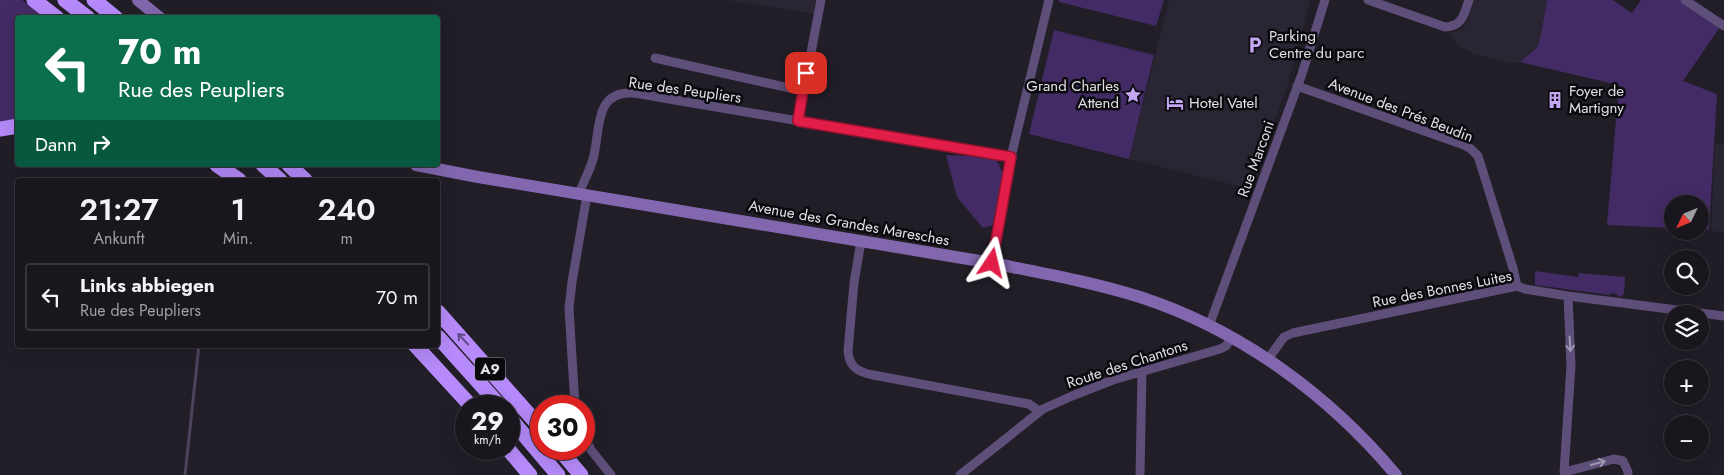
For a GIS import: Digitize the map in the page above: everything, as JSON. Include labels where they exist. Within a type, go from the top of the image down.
[{"type":"highway","points":[[34,0],[53,15]]},
{"type":"highway","points":[[65,0],[84,15]]},
{"type":"highway","points":[[94,0],[112,15]]},
{"type":"highway","points":[[0,129],[15,126]]},
{"type":"highway","points":[[220,167],[236,178]]},
{"type":"highway","points":[[236,167],[247,178]]},
{"type":"highway","points":[[265,167],[278,178]]},
{"type":"highway","points":[[291,167],[303,178]]},
{"type":"highway","name":"A9","points":[[440,314],[530,416]]},
{"type":"highway","name":"A9","points":[[440,339],[490,395]]},
{"type":"highway","points":[[418,348],[462,395]]},
{"type":"highway","points":[[520,430],[558,475]]},
{"type":"highway","points":[[517,460],[530,475]]},
{"type":"highway","points":[[568,460],[581,475]]},
{"type":"main road","points":[[138,0],[156,15]]},
{"type":"main road","name":"Avenue des Grandes Maresches","points":[[427,167],[992,263],[1114,289],[1168,308],[1209,326],[1268,359],[1329,406],[1364,439],[1396,475]]},
{"type":"street","points":[[798,121],[821,0]]},
{"type":"street","points":[[992,263],[1011,157],[1049,0]]},
{"type":"street","name":"Rue Marconi","points":[[1209,326],[1297,86],[1326,0]]},
{"type":"street","points":[[1368,0],[1445,27],[1453,26],[1461,21],[1469,0]]},
{"type":"street","points":[[1685,0],[1724,26]]},
{"type":"street","name":"Rue des Peupliers","points":[[655,58],[803,91]]},
{"type":"street","name":"Avenue des Prés Beudin","points":[[1297,86],[1471,149],[1478,156],[1517,286]]},
{"type":"street","name":"Rue des Peupliers","points":[[574,395],[569,308],[583,195],[592,166],[603,108],[610,99],[619,94],[631,93],[663,98],[1011,157]]},
{"type":"street","points":[[861,241],[854,283],[848,351],[850,361],[855,368],[862,373],[1029,404],[1039,411]]},
{"type":"street","name":"Rue des Bonnes Luites","points":[[1268,359],[1284,337],[1293,333],[1517,286],[1524,289],[1568,296],[1724,316]]},
{"type":"street","points":[[1568,296],[1571,366],[1564,474],[1614,459],[1624,461],[1628,475]]},
{"type":"street","name":"Route des Chantons","points":[[960,475],[1039,411],[1072,396],[1142,372],[1220,349],[1226,346],[1231,338]]},
{"type":"street","points":[[1140,475],[1142,372]]},
{"type":"street","points":[[595,455],[611,475]]},
{"type":"shaded area","points":[[0,0],[22,0],[42,15],[15,15],[15,121],[0,124]]},
{"type":"shaded area","points":[[727,0],[816,0],[814,14]]},
{"type":"shaded area","points":[[1059,0],[1164,0],[1156,26],[1059,2]]},
{"type":"shaded area","points":[[1169,0],[1310,0],[1287,87],[1250,189],[1129,159]]},
{"type":"shaded area","points":[[1474,0],[1547,0],[1537,49],[1520,62],[1511,63],[1474,54],[1458,45],[1448,33],[1462,30]]},
{"type":"shaded area","points":[[1547,0],[1613,0],[1632,13],[1641,0],[1680,0],[1720,27],[1683,81],[1717,94],[1709,230],[1709,195],[1664,195],[1664,228],[1607,225],[1619,85],[1520,62],[1537,48]]},
{"type":"shaded area","points":[[1054,30],[1154,55],[1129,159],[1029,134]]},
{"type":"shaded area","points":[[1715,144],[1724,145],[1724,232],[1711,231]]},
{"type":"shaded area","points":[[946,155],[993,157],[998,163],[1003,174],[993,225],[983,228],[957,197]]},
{"type":"shaded area","points":[[1535,271],[1578,277],[1579,273],[1625,277],[1624,294],[1620,297],[1617,294],[1611,293],[1610,295],[1535,285]]},
{"type":"waterway","points":[[185,475],[199,348]]},
{"type":"place","name":"Parking Centre du parc","points":[[1255,45]]},
{"type":"place","name":"Grand Charles Attend","points":[[1133,95]]},
{"type":"place","name":"Foyer de Martigny","points":[[1555,100]]},
{"type":"place","name":"Hotel Vatel","points":[[1175,103]]},
{"type":"route","points":[[806,73],[798,121],[1011,157],[992,263]]}]
